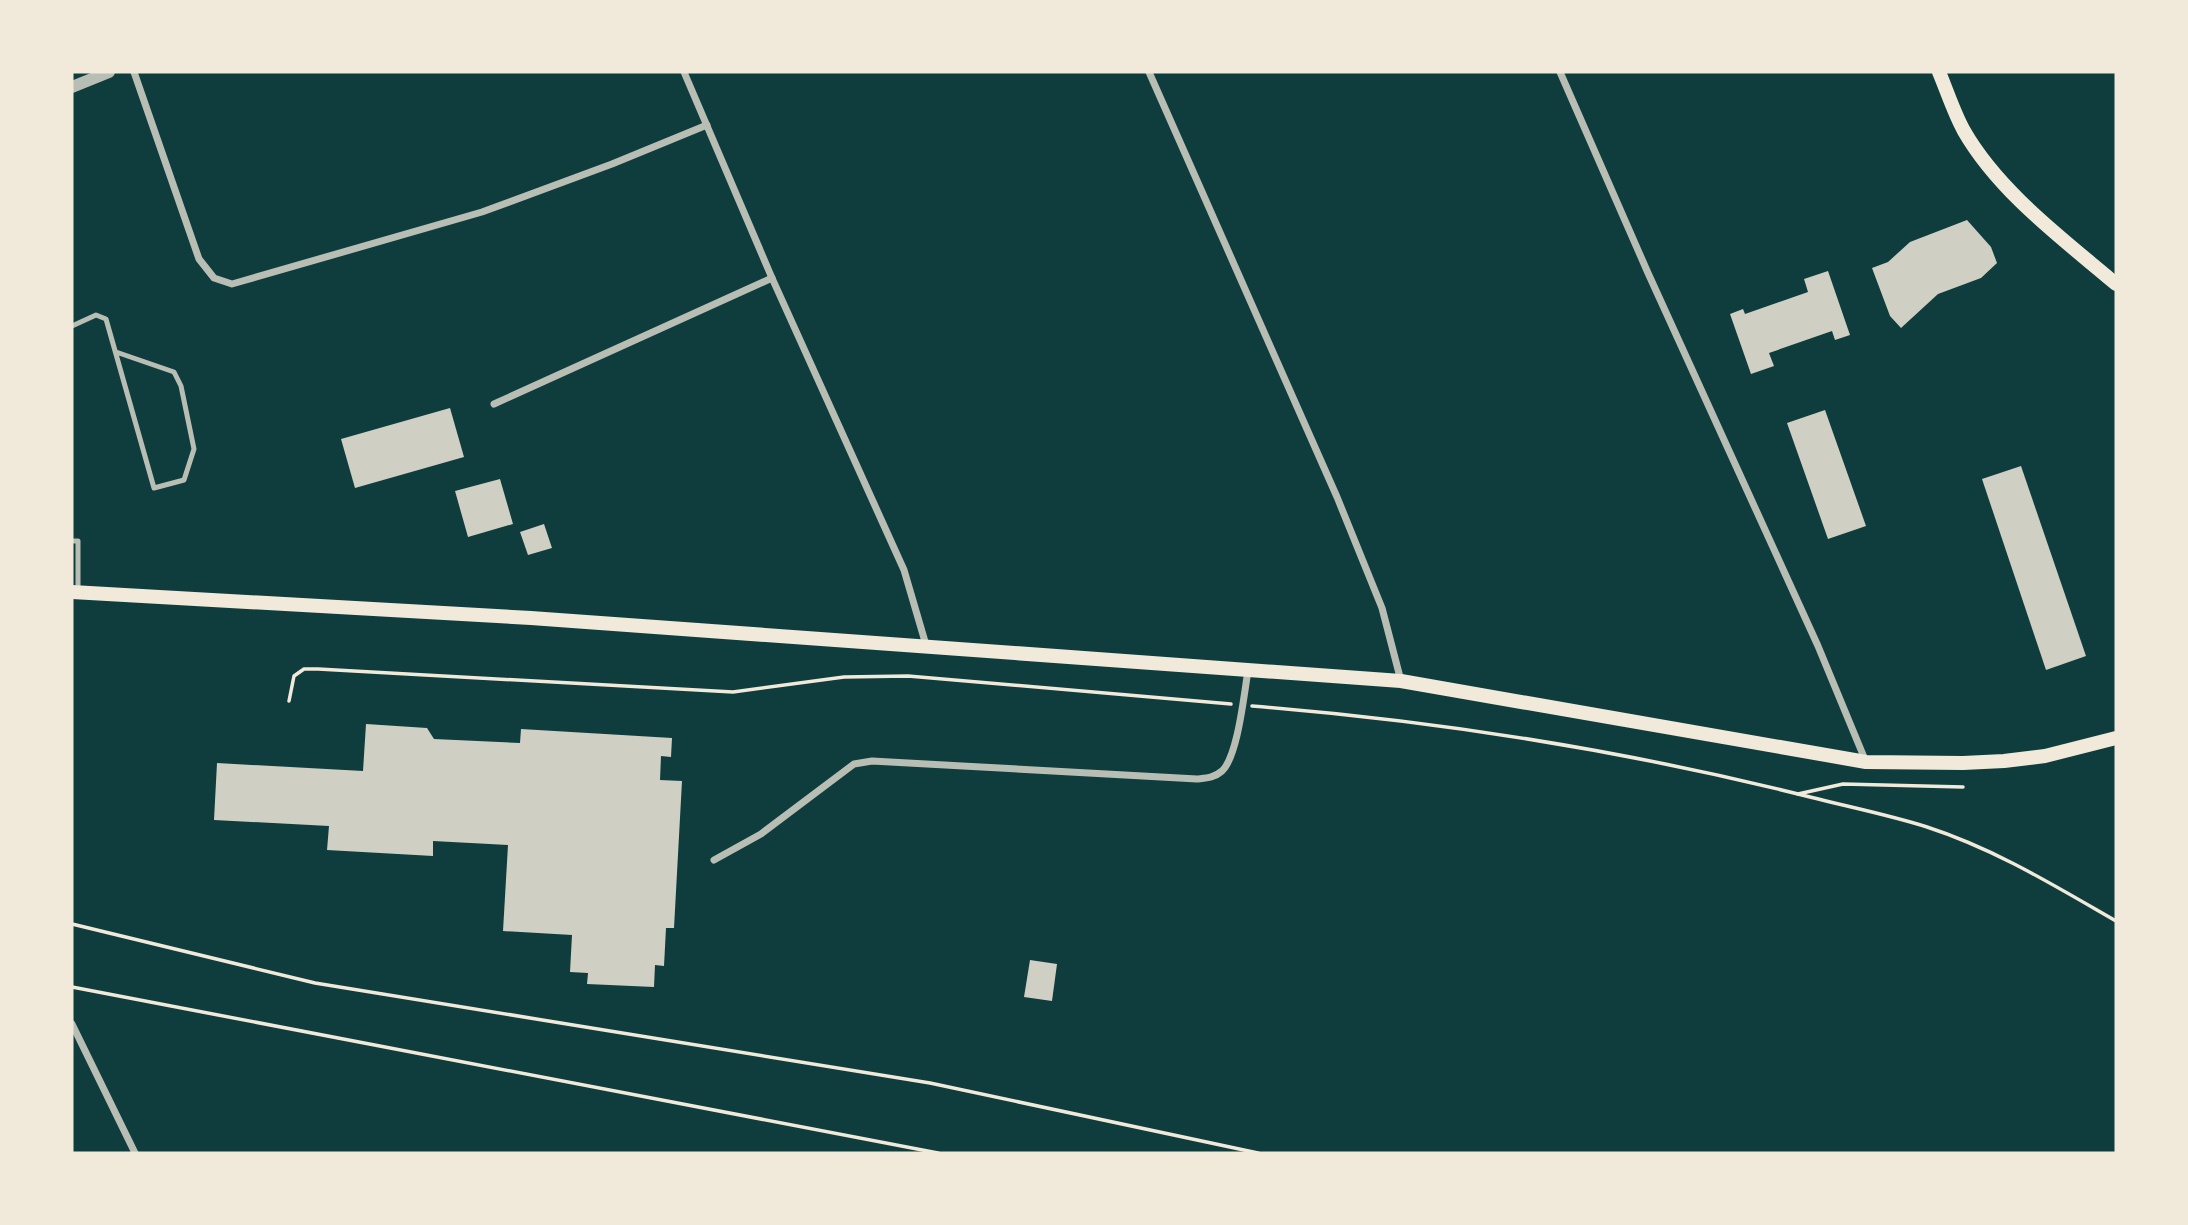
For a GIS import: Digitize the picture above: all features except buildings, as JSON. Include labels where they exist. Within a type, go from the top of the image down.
[{"type":"main road","points":[[1939,72],[1964,131],[1996,177],[2116,284]]},
{"type":"main road","points":[[75,592],[531,618],[1401,681],[1866,762],[1962,764],[2004,761],[2045,756],[2116,738]]},
{"type":"street","points":[[72,87],[109,72]]},
{"type":"street","points":[[134,72],[199,259],[214,278],[232,284],[482,212],[612,164],[706,125]]},
{"type":"street","points":[[684,72],[772,278],[904,570],[926,645]]},
{"type":"street","points":[[1149,72],[1337,497],[1382,608],[1401,681]]},
{"type":"street","points":[[1560,72],[1653,285],[1818,646],[1866,762]]},
{"type":"street","points":[[494,404],[772,278]]},
{"type":"street","points":[[714,860],[761,834],[854,764],[872,761],[1211,778],[1224,769],[1236,741],[1248,671]]},
{"type":"street","points":[[73,1028],[135,1153]]},
{"type":"lane","points":[[72,326],[96,315],[106,319],[154,488],[184,480],[194,449],[181,386],[174,372],[116,352]]},
{"type":"lane","points":[[72,541],[78,541],[75,592]]},
{"type":"path","points":[[289,701],[294,676],[304,669],[733,692],[844,677],[908,677],[1243,705],[1448,727],[1671,764],[1928,827],[2020,865],[2116,921]]},
{"type":"path","points":[[1798,794],[1843,784],[1963,787]]},
{"type":"path","points":[[72,924],[315,983],[930,1083],[1258,1153]]},
{"type":"path","points":[[72,987],[938,1153]]}]
